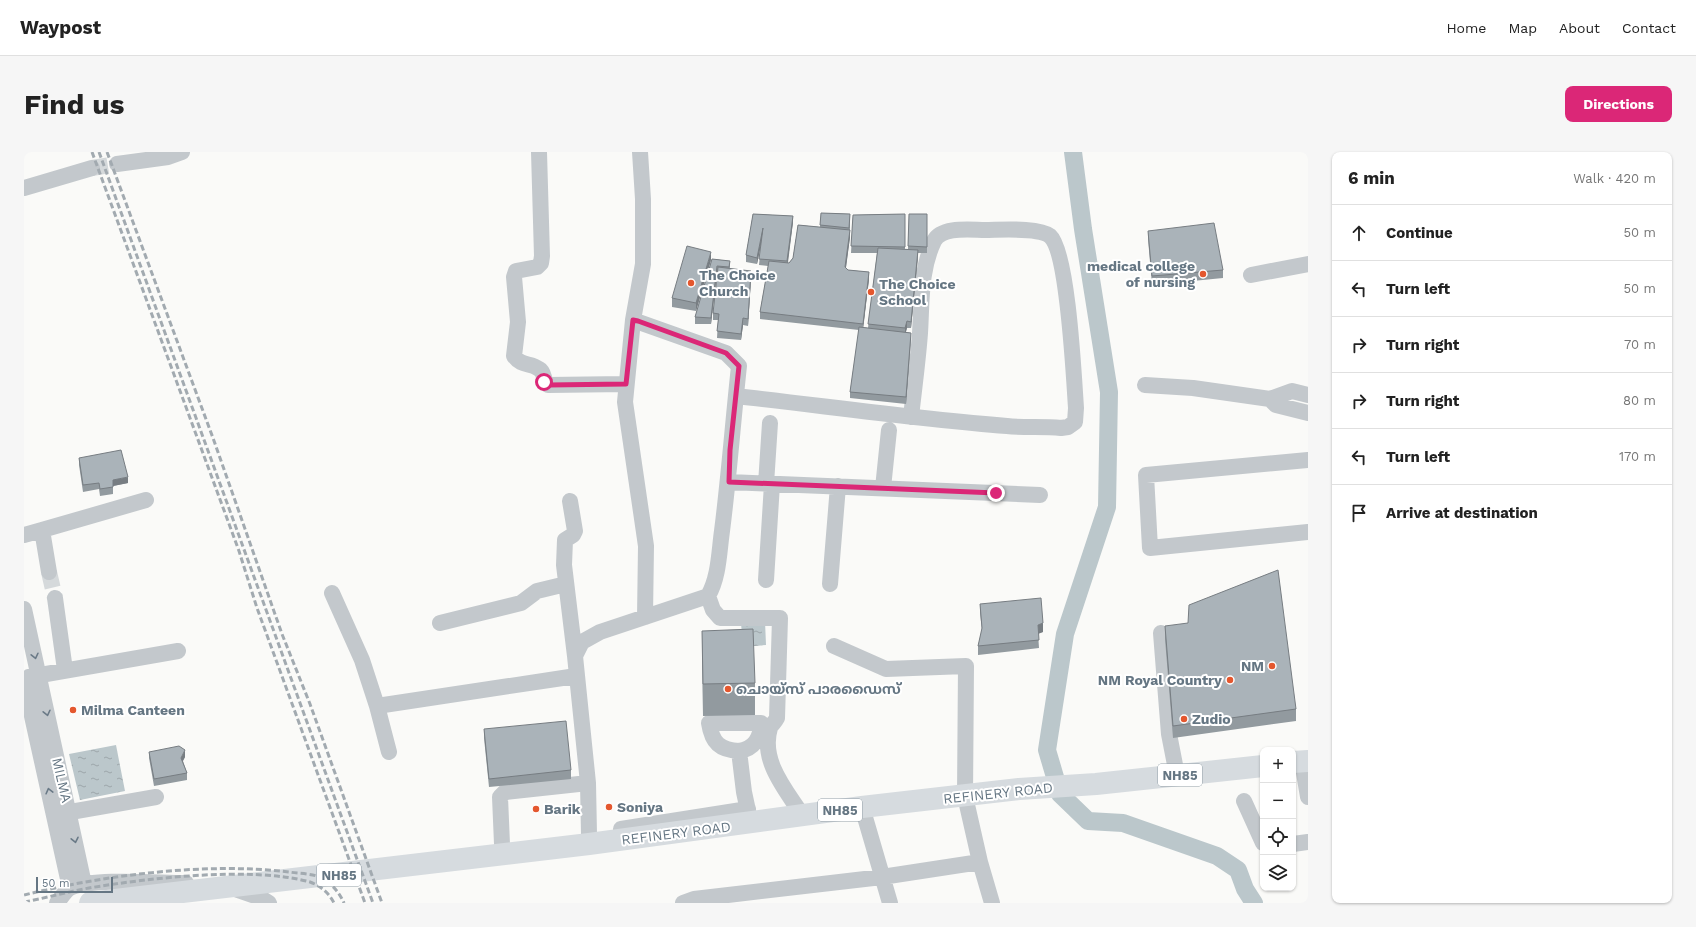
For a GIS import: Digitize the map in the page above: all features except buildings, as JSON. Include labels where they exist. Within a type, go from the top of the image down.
[{"type":"highway","name":"REFINERY ROAD","points":[[81,892],[311,878],[716,828],[749,816],[802,816],[862,807],[1260,766]]},
{"type":"street","points":[[117,164],[168,157],[182,152]]},
{"type":"street","points":[[539,152],[542,256],[541,264],[537,267],[516,271],[514,278],[518,322],[514,356],[519,363],[539,368],[542,371],[544,382],[548,385],[626,384]]},
{"type":"street","points":[[640,152],[643,207],[643,257],[633,320],[625,402],[646,546],[645,617]]},
{"type":"street","points":[[24,188],[92,168]]},
{"type":"street","points":[[736,396],[911,417],[1009,426],[1063,428],[1075,422],[1076,408],[1069,317],[1059,256],[1051,237],[1044,232],[964,230],[942,233],[935,239],[927,260],[924,275],[917,366],[911,417]]},
{"type":"street","points":[[1251,275],[1308,264]]},
{"type":"street","points":[[575,656],[582,642],[600,632],[708,596],[714,586],[729,482],[730,450],[739,366],[726,353],[633,320]]},
{"type":"street","points":[[1145,385],[1193,388],[1270,399],[1292,391],[1308,396]]},
{"type":"street","points":[[1270,399],[1276,405],[1308,413]]},
{"type":"street","points":[[766,580],[770,422]]},
{"type":"street","points":[[884,488],[889,430]]},
{"type":"street","points":[[1308,460],[1146,474],[1150,548],[1308,532]]},
{"type":"street","points":[[729,482],[1040,495]]},
{"type":"street","points":[[830,584],[838,486]]},
{"type":"street","points":[[24,534],[146,500]]},
{"type":"street","points":[[570,501],[575,531],[573,535],[565,540],[564,565],[588,783],[589,834]]},
{"type":"street","points":[[42,530],[49,572]]},
{"type":"street","points":[[440,624],[521,603],[537,591],[566,584]]},
{"type":"street","points":[[332,593],[362,660],[377,706],[389,752]]},
{"type":"street","points":[[708,596],[713,610],[720,618],[780,618],[776,718],[770,729],[768,751],[774,772],[802,816]]},
{"type":"street","points":[[54,598],[65,670]]},
{"type":"street","name":"MILMA","points":[[24,609],[29,678],[81,892]]},
{"type":"street","points":[[1161,633],[1169,734],[1176,775]]},
{"type":"street","points":[[834,646],[886,669],[966,666],[969,796],[980,862],[992,903]]},
{"type":"street","points":[[29,678],[65,670],[178,651]]},
{"type":"street","points":[[377,706],[576,676]]},
{"type":"street","points":[[425,853],[749,816],[740,751]]},
{"type":"street","points":[[1301,762],[1308,797]]},
{"type":"street","points":[[502,844],[500,797],[505,792],[588,783]]},
{"type":"street","points":[[62,813],[156,797]]},
{"type":"street","points":[[1244,801],[1260,836]]},
{"type":"street","points":[[862,807],[890,903]]},
{"type":"street","points":[[1296,844],[1308,842]]},
{"type":"street","points":[[683,903],[694,899],[882,877],[980,862]]},
{"type":"street","points":[[57,903],[100,883],[217,884],[261,898],[269,903]]},
{"type":"water","points":[[765,621],[766,645],[743,647],[741,623]]},
{"type":"water","points":[[116,745],[125,791],[80,800],[69,754]]},
{"type":"waterway","points":[[1073,152],[1083,229],[1109,392],[1107,507],[1065,634],[1047,750],[1060,794],[1088,821],[1123,823],[1217,856],[1238,870],[1245,889],[1254,903]]},
{"type":"tunnel","points":[[92,168],[117,164]]},
{"type":"tunnel","points":[[49,572],[55,598]]},
{"type":"railway","points":[[92,152],[239,551],[257,608],[365,903]]},
{"type":"railway","points":[[99,152],[373,903]]},
{"type":"railway","points":[[107,152],[213,438],[282,634],[310,704],[382,903]]},
{"type":"railway","points":[[24,895],[122,876],[156,872],[257,869],[317,876],[328,882],[338,893],[344,903]]},
{"type":"railway","points":[[24,902],[113,884],[170,877],[230,874],[286,877],[310,882],[324,890],[334,903]]},
{"type":"place","name":"medical college of nursing","points":[[1203,274]]},
{"type":"place","name":"The Choice Church","points":[[691,283]]},
{"type":"place","name":"The Choice School","points":[[871,292]]},
{"type":"place","name":"NM","points":[[1272,666]]},
{"type":"place","name":"NM Royal Country","points":[[1230,680]]},
{"type":"place","name":"ചൊയ്സ് പാരഡൈസ്","points":[[728,689]]},
{"type":"place","name":"Milma Canteen","points":[[73,710]]},
{"type":"place","name":"Zudio","points":[[1184,719]]},
{"type":"place","name":"Soniya","points":[[609,807]]},
{"type":"place","name":"Barik","points":[[536,809]]},
{"type":"route","points":[[544,382],[548,385],[626,384],[633,320],[638,321],[726,353],[739,366],[730,450],[729,482],[996,493]]}]
